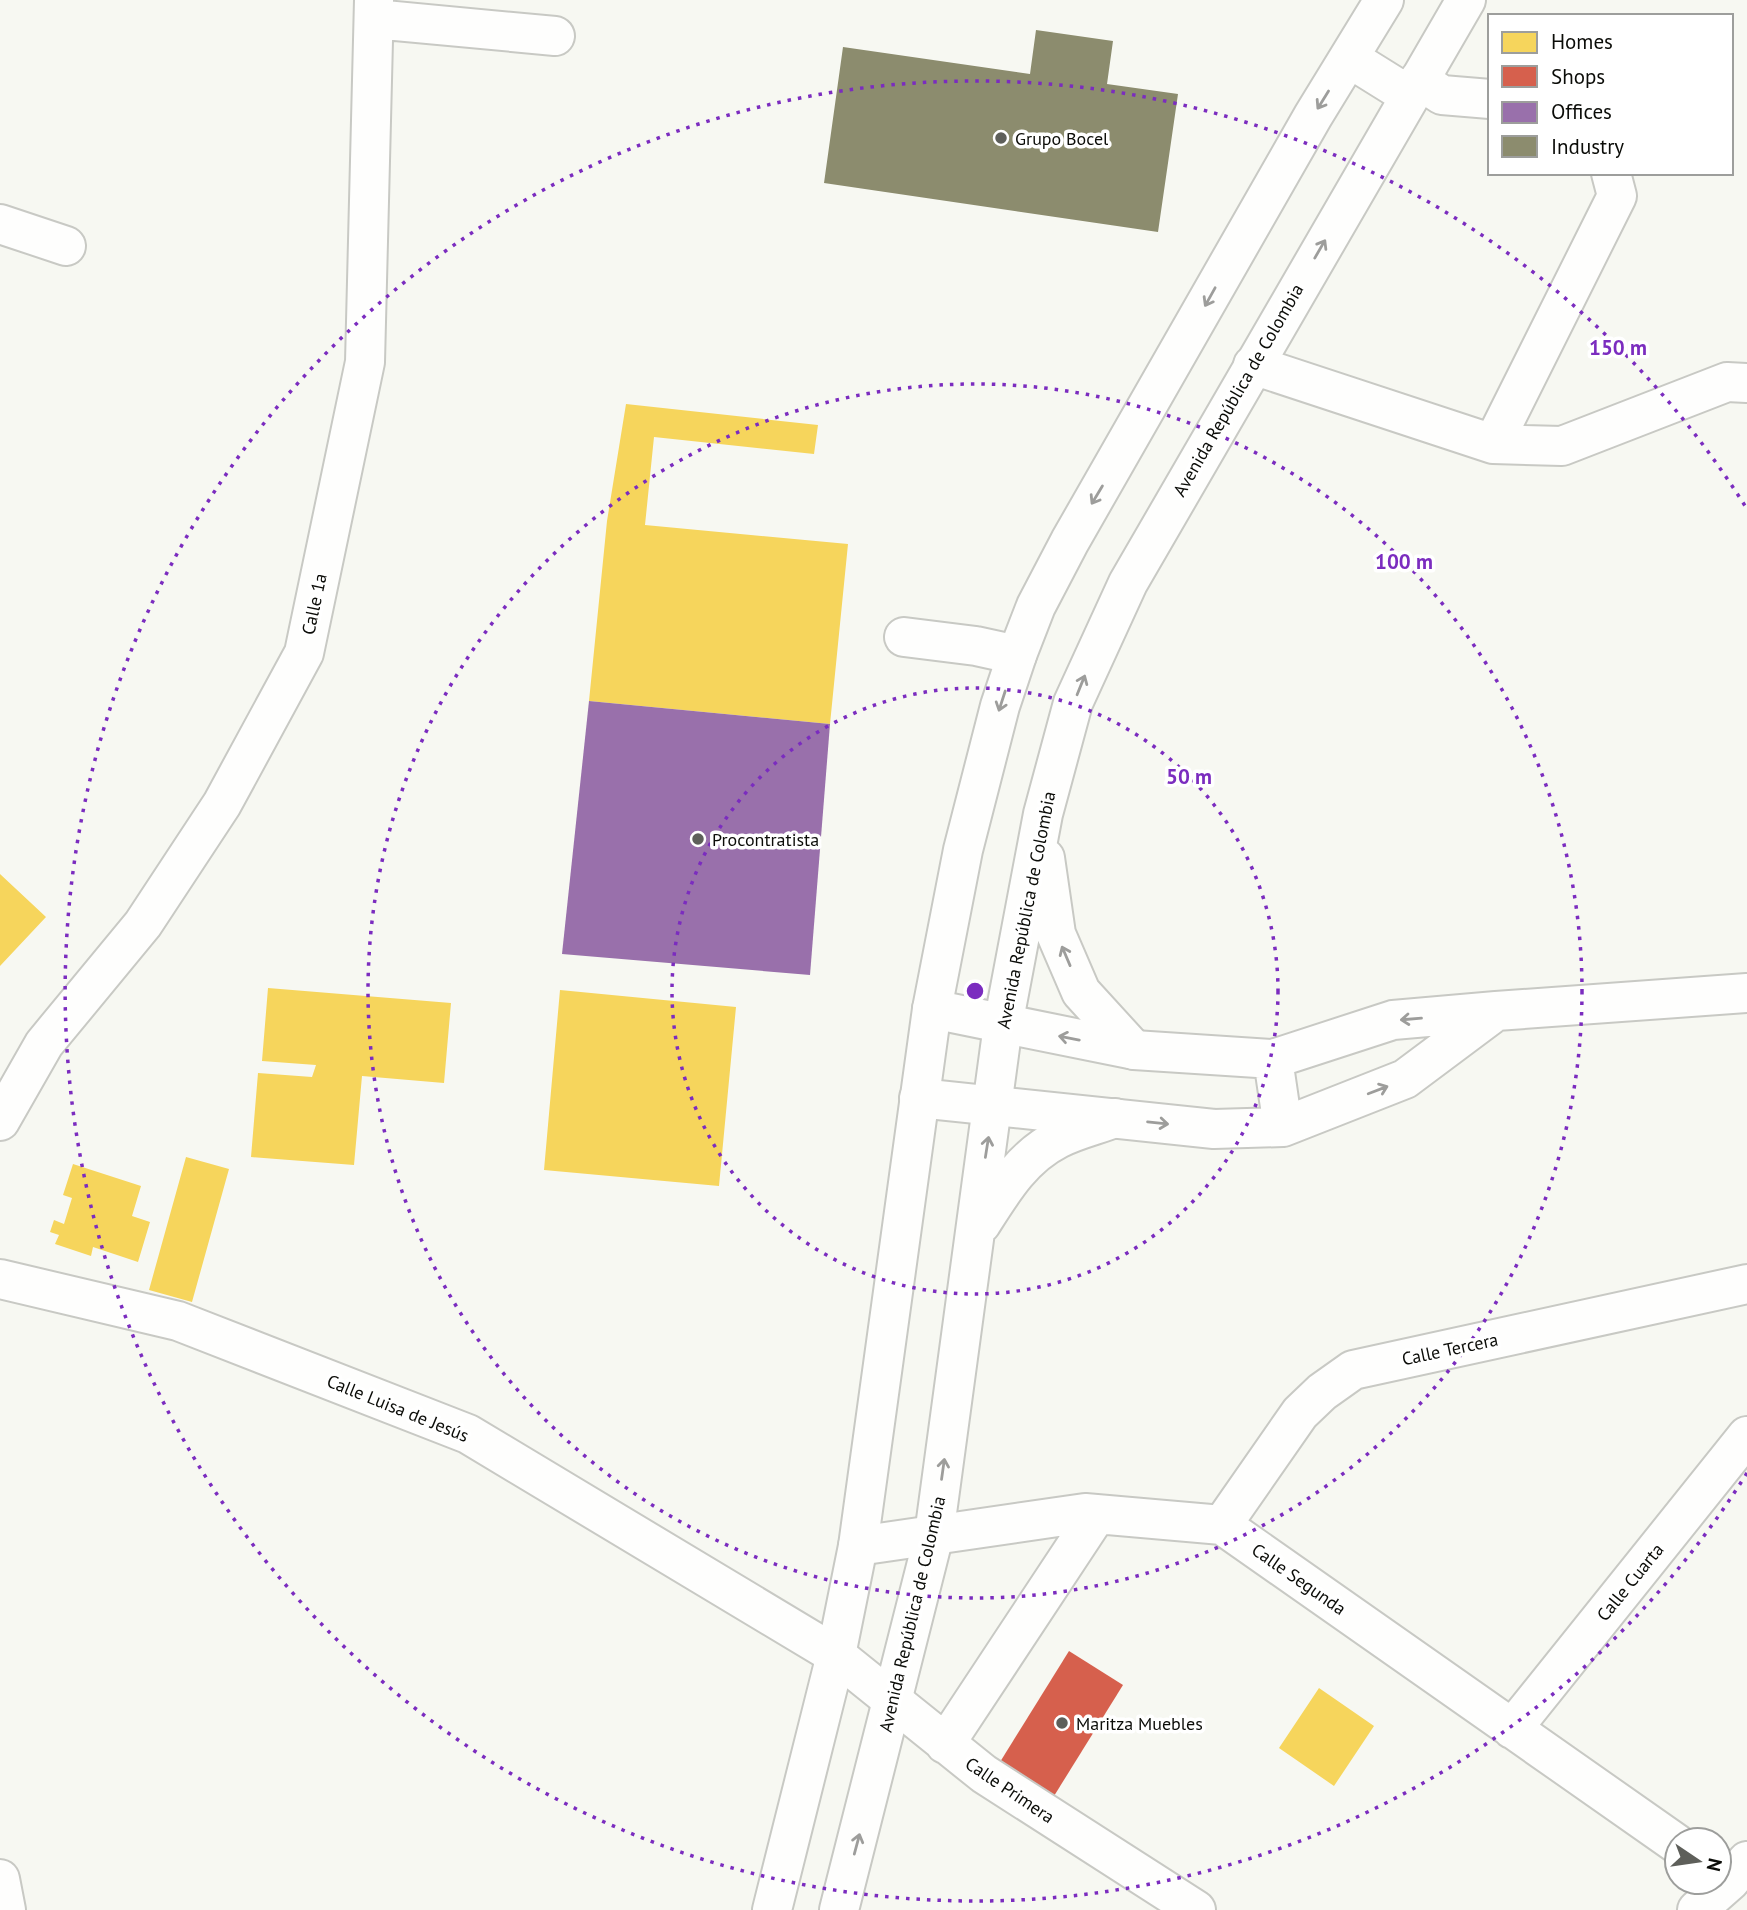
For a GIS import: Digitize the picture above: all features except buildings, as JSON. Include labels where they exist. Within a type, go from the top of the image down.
[{"type":"street","points":[[772,1910],[836,1656],[858,1546],[932,1009],[966,838],[1000,706],[1036,606],[1070,541],[1384,0]]},
{"type":"street","name":"Avenida República de Colombia","points":[[839,1910],[934,1535],[1003,1025],[1043,814],[1073,703],[1094,652],[1128,583],[1466,0]]},
{"type":"street","points":[[374,10],[555,36]]},
{"type":"street","name":"Calle 1a","points":[[0,1121],[44,1044],[143,924],[222,804],[304,653],[365,362],[374,10]]},
{"type":"street","points":[[1349,58],[1415,88],[1441,95],[1488,99]]},
{"type":"street","points":[[1493,444],[1617,197],[1612,175]]},
{"type":"street","points":[[0,224],[66,246]]},
{"type":"street","points":[[1252,365],[1493,444],[1562,446],[1727,382],[1747,383]]},
{"type":"street","points":[[904,637],[965,644],[1017,655]]},
{"type":"street","points":[[1043,814],[1046,879],[1056,934],[1082,992],[1134,1050]]},
{"type":"street","points":[[932,1009],[1134,1050],[1273,1059],[1394,1020],[1747,993]]},
{"type":"street","points":[[919,1098],[1214,1129],[1283,1127],[1405,1079],[1496,1012]]},
{"type":"street","points":[[1273,1059],[1283,1127]]},
{"type":"street","points":[[974,1234],[1007,1184],[1029,1158],[1058,1139],[1115,1118]]},
{"type":"street","name":"Calle Luisa de Jesús","points":[[0,1279],[178,1321],[468,1434],[836,1656]]},
{"type":"street","name":"Calle Tercera","points":[[1222,1525],[1300,1413],[1322,1392],[1353,1370],[1747,1284]]},
{"type":"street","name":"Calle Cuarta","points":[[1513,1729],[1747,1436]]},
{"type":"street","points":[[858,1546],[1085,1513],[1222,1525]]},
{"type":"street","points":[[945,1744],[1097,1514]]},
{"type":"street","name":"Calle Segunda","points":[[1222,1525],[1663,1834]]},
{"type":"street","name":"Calle Primera","points":[[836,1656],[984,1774],[1195,1910]]},
{"type":"street","points":[[1697,1910],[1736,1877]]},
{"type":"street","points":[[0,1879],[6,1910]]},
{"type":"place","name":"Grupo Bocel","points":[[1001,138]]},
{"type":"place","name":"Procontratista","points":[[698,839]]},
{"type":"place","name":"Maritza Muebles","points":[[1062,1723]]}]
